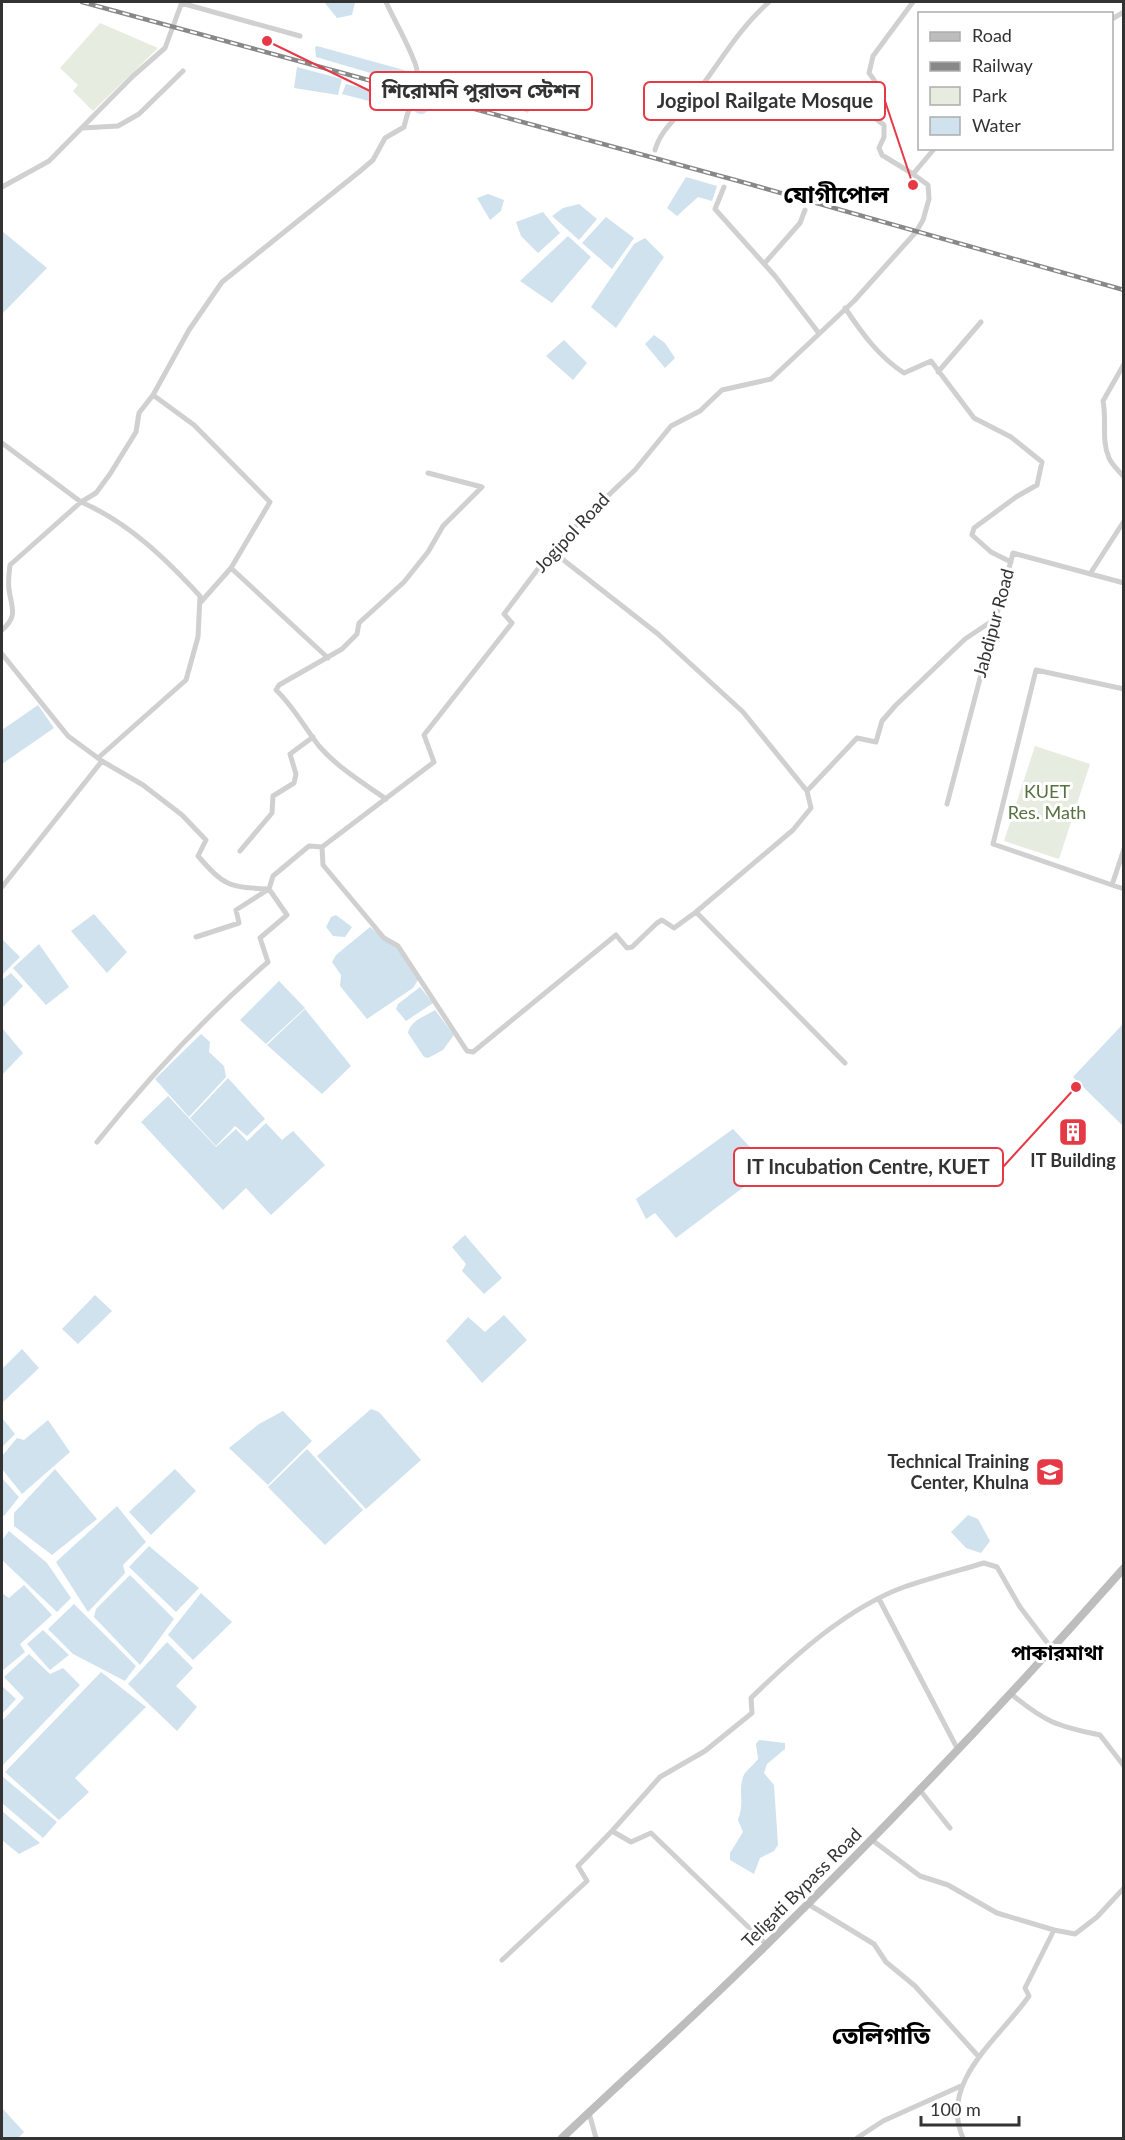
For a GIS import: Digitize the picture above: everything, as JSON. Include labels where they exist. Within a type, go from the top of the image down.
[{"type":"main road","name":"Teligati Bypass Road","points":[[562,2139],[767,1945],[872,1840],[1120,1578],[1124,1568]]},
{"type":"street","points":[[2,187],[49,160],[165,48],[181,2],[300,36]]},
{"type":"street","points":[[2,630],[11,622],[15,612],[9,588],[10,565],[81,502],[96,493],[136,432],[139,413],[153,395],[189,330],[222,282],[359,172],[373,160],[385,138],[404,127],[409,103],[415,93],[417,69],[386,2]]},
{"type":"street","points":[[655,150],[660,134],[690,101],[745,23],[769,2]]},
{"type":"street","points":[[913,2],[873,56],[869,73],[879,86],[880,97],[873,108],[876,119],[884,125],[879,148],[882,155],[913,174],[933,150]]},
{"type":"street","points":[[82,128],[118,126],[139,114],[183,70]]},
{"type":"street","name":"Jogipol Road","points":[[269,889],[273,876],[309,846],[322,847],[434,762],[424,735],[512,623],[504,614],[552,551],[607,494],[635,470],[671,426],[700,411],[722,390],[771,379],[874,280],[881,269],[916,232],[923,220],[929,199],[928,185],[913,174]]},
{"type":"street","points":[[724,187],[715,209],[764,264],[818,332]]},
{"type":"street","points":[[764,264],[794,231],[805,210]]},
{"type":"street","points":[[845,308],[864,337],[887,362],[904,373],[931,361],[974,418],[1011,437],[1042,462],[1037,485],[1016,496],[975,528],[972,535],[991,552],[1011,562]]},
{"type":"street","points":[[938,372],[981,322]]},
{"type":"street","points":[[1124,364],[1102,401],[1106,416],[1105,438],[1109,458],[1124,477]]},
{"type":"street","points":[[153,395],[194,425],[270,502],[231,568],[199,604]]},
{"type":"street","points":[[2,443],[81,502],[105,513],[148,545],[200,596],[198,637],[186,680],[100,760],[2,887]]},
{"type":"street","points":[[386,799],[341,766],[314,737],[292,705],[276,690],[279,685],[342,649],[357,634],[359,623],[404,582],[428,552],[443,526],[482,487],[428,473]]},
{"type":"street","points":[[1090,574],[1124,521]]},
{"type":"street","points":[[322,847],[323,865],[384,938],[398,946],[467,1051],[473,1052],[616,935],[627,948],[632,947],[662,920],[674,928],[681,926],[794,830],[811,808],[807,791],[743,712],[658,634],[552,551]]},
{"type":"street","name":"Jabdipur Road","points":[[947,804],[1013,553],[1124,583]]},
{"type":"street","points":[[231,568],[328,658]]},
{"type":"street","points":[[807,791],[857,738],[876,742],[882,721],[896,705],[965,639],[995,619]]},
{"type":"street","points":[[2,654],[68,736],[100,760],[143,785],[182,815],[206,840],[198,856],[214,874],[232,887],[269,889]]},
{"type":"street","points":[[1124,689],[1036,670],[993,844],[1124,889]]},
{"type":"street","points":[[240,851],[272,813],[273,796],[294,783],[296,774],[290,754],[314,737]]},
{"type":"street","points":[[1112,885],[1124,849]]},
{"type":"street","points":[[196,936],[239,923],[236,910],[269,889]]},
{"type":"street","points":[[97,1142],[127,1105],[222,1003],[268,962],[260,938],[286,915],[269,889]]},
{"type":"street","points":[[696,912],[845,1063]]},
{"type":"street","points":[[502,1960],[587,1881],[578,1866],[660,1777],[705,1751],[752,1713],[751,1698],[772,1677],[840,1622],[879,1599],[903,1588],[984,1563],[997,1567],[1006,1579],[1020,1607],[1052,1649]]},
{"type":"street","points":[[879,1599],[956,1746]]},
{"type":"street","points":[[1010,1693],[1033,1712],[1058,1726],[1100,1735],[1124,1766]]},
{"type":"street","points":[[920,1789],[950,1828]]},
{"type":"street","points":[[612,1831],[631,1842],[651,1833],[767,1945]]},
{"type":"street","points":[[872,1840],[920,1876],[948,1885],[997,1913],[1054,1930],[1075,1934],[1097,1917],[1124,1888]]},
{"type":"street","points":[[807,1904],[874,1944],[886,1962],[915,1986],[979,2057]]},
{"type":"street","points":[[963,2139],[958,2126],[957,2106],[962,2086],[979,2057],[1029,1996],[1025,1988],[1054,1930]]},
{"type":"street","points":[[857,2139],[883,2121],[962,2086]]},
{"type":"street","points":[[589,2113],[596,2139]]},
{"type":"green space","points":[[100,23],[158,48],[93,111],[73,91],[78,85],[60,68]]},
{"type":"green space","name":"KUET Res. Math","points":[[1035,746],[1090,764],[1059,859],[1004,841]]},
{"type":"water","points":[[324,2],[355,2],[352,15],[337,18]]},
{"type":"water","points":[[315,47],[404,70],[412,77],[408,84],[316,57]]},
{"type":"water","points":[[297,67],[342,79],[338,95],[294,88]]},
{"type":"water","points":[[454,76],[533,77],[543,83],[528,113],[453,81]]},
{"type":"water","points":[[346,84],[372,90],[369,101],[342,94]]},
{"type":"water","points":[[421,96],[427,99],[430,105],[427,111],[421,114],[415,111],[412,105],[415,99]]},
{"type":"water","points":[[686,177],[717,186],[712,201],[698,197],[677,216],[667,208]]},
{"type":"water","points":[[488,194],[504,200],[501,211],[490,220],[477,198]]},
{"type":"water","points":[[579,204],[597,219],[579,240],[552,216],[563,208]]},
{"type":"water","points":[[543,212],[560,233],[538,253],[521,236],[516,222]]},
{"type":"water","points":[[606,217],[634,238],[612,269],[582,243]]},
{"type":"water","points":[[2,231],[47,268],[2,314]]},
{"type":"water","points":[[568,236],[591,257],[552,303],[520,281]]},
{"type":"water","points":[[645,238],[664,257],[616,328],[591,307],[634,244]]},
{"type":"water","points":[[654,335],[665,343],[675,358],[665,368],[645,344]]},
{"type":"water","points":[[564,340],[587,363],[573,380],[546,356]]},
{"type":"water","points":[[38,705],[54,728],[2,764],[2,730]]},
{"type":"water","points":[[94,914],[127,952],[107,973],[71,931]]},
{"type":"water","points":[[336,915],[352,927],[345,937],[333,936],[326,927],[331,917]]},
{"type":"water","points":[[370,927],[398,949],[418,980],[413,988],[367,1019],[340,986],[341,975],[332,962],[336,955]]},
{"type":"water","points":[[2,939],[20,957],[2,975]]},
{"type":"water","points":[[39,944],[69,987],[46,1005],[13,968]]},
{"type":"water","points":[[11,973],[23,986],[2,1008],[2,980]]},
{"type":"water","points":[[279,981],[305,1008],[266,1044],[240,1020]]},
{"type":"water","points":[[420,987],[433,1003],[406,1021],[396,1009],[398,1004]]},
{"type":"water","points":[[305,1009],[351,1066],[322,1094],[267,1045]]},
{"type":"water","points":[[435,1010],[454,1035],[443,1050],[428,1058],[424,1057],[408,1033],[415,1022]]},
{"type":"water","points":[[1123,1024],[1123,1126],[1073,1077]]},
{"type":"water","points":[[2,1028],[23,1053],[2,1075]]},
{"type":"water","points":[[201,1034],[210,1042],[209,1052],[224,1066],[226,1077],[189,1117],[155,1079]]},
{"type":"water","points":[[228,1078],[265,1119],[247,1136],[235,1126],[216,1146],[190,1118]]},
{"type":"water","points":[[168,1096],[216,1147],[236,1129],[247,1141],[266,1123],[282,1140],[293,1131],[325,1165],[271,1215],[246,1188],[223,1210],[141,1122]]},
{"type":"water","points":[[733,1129],[768,1166],[757,1177],[676,1238],[655,1213],[646,1219],[636,1199]]},
{"type":"water","points":[[465,1235],[502,1278],[484,1294],[462,1271],[466,1264],[452,1247]]},
{"type":"water","points":[[95,1295],[112,1311],[78,1344],[62,1329]]},
{"type":"water","points":[[504,1315],[527,1340],[482,1383],[446,1341],[468,1317],[485,1332]]},
{"type":"water","points":[[22,1349],[39,1368],[2,1403],[2,1369]]},
{"type":"water","points":[[371,1409],[379,1412],[421,1460],[366,1509],[317,1456]]},
{"type":"water","points":[[283,1411],[312,1441],[268,1485],[229,1448],[259,1424]]},
{"type":"water","points":[[2,1418],[15,1434],[2,1447]]},
{"type":"water","points":[[48,1420],[70,1452],[22,1494],[2,1469],[2,1456],[17,1438],[24,1440]]},
{"type":"water","points":[[307,1449],[363,1510],[325,1545],[268,1487]]},
{"type":"water","points":[[55,1469],[97,1519],[52,1555],[14,1526],[14,1513]]},
{"type":"water","points":[[175,1469],[196,1491],[151,1535],[129,1512]]},
{"type":"water","points":[[2,1478],[19,1497],[4,1516],[2,1514]]},
{"type":"water","points":[[117,1506],[146,1542],[123,1565],[125,1573],[88,1612],[56,1562]]},
{"type":"water","points":[[968,1515],[978,1519],[990,1541],[981,1553],[966,1548],[951,1532]]},
{"type":"water","points":[[9,1531],[47,1563],[71,1598],[57,1612],[2,1560],[2,1540]]},
{"type":"water","points":[[149,1546],[199,1588],[176,1612],[129,1567]]},
{"type":"water","points":[[130,1575],[174,1619],[140,1665],[94,1617],[96,1609]]},
{"type":"water","points":[[24,1585],[52,1615],[20,1644],[25,1652],[2,1671],[2,1593],[9,1598]]},
{"type":"water","points":[[201,1593],[232,1622],[193,1660],[168,1635]]},
{"type":"water","points":[[74,1604],[136,1666],[125,1681],[73,1654],[48,1629]]},
{"type":"water","points":[[43,1630],[69,1655],[50,1670],[27,1644]]},
{"type":"water","points":[[167,1642],[193,1668],[176,1686],[197,1707],[177,1731],[128,1684]]},
{"type":"water","points":[[29,1654],[50,1674],[63,1668],[80,1685],[2,1766],[2,1721],[24,1698],[4,1677]]},
{"type":"water","points":[[101,1672],[146,1707],[75,1778],[89,1792],[59,1820],[5,1772]]},
{"type":"water","points":[[2,1686],[16,1699],[2,1714]]},
{"type":"water","points":[[759,1740],[785,1743],[785,1749],[767,1764],[764,1773],[774,1785],[778,1845],[774,1851],[760,1858],[754,1874],[730,1860],[730,1853],[743,1832],[738,1820],[742,1783],[744,1775],[758,1759],[756,1744]]},
{"type":"water","points":[[3,1777],[57,1822],[43,1838],[2,1803]]},
{"type":"water","points":[[2,1811],[40,1843],[19,1854],[2,1840]]},
{"type":"water","points":[[2,2108],[24,2132],[18,2138],[2,2138]]},
{"type":"railway","points":[[82,2],[735,180],[1124,290]]},
{"type":"place","name":"শিরোমনি পুরাতন স্টেশন","points":[[267,41]]},
{"type":"place","name":"Jogipol Railgate Mosque","points":[[913,185]]},
{"type":"place","name":"IT Incubation Centre, KUET","points":[[1076,1087]]},
{"type":"place","name":"IT Building","points":[[1073,1132]]},
{"type":"place","name":"Technical Training Center, Khulna","points":[[1050,1472]]},
{"type":"district","name":"যোগীপোল","points":[[836,195]]},
{"type":"district","name":"পাকারমাথা","points":[[1057,1653]]},
{"type":"district","name":"তেলিগাতি","points":[[881,2036]]}]
